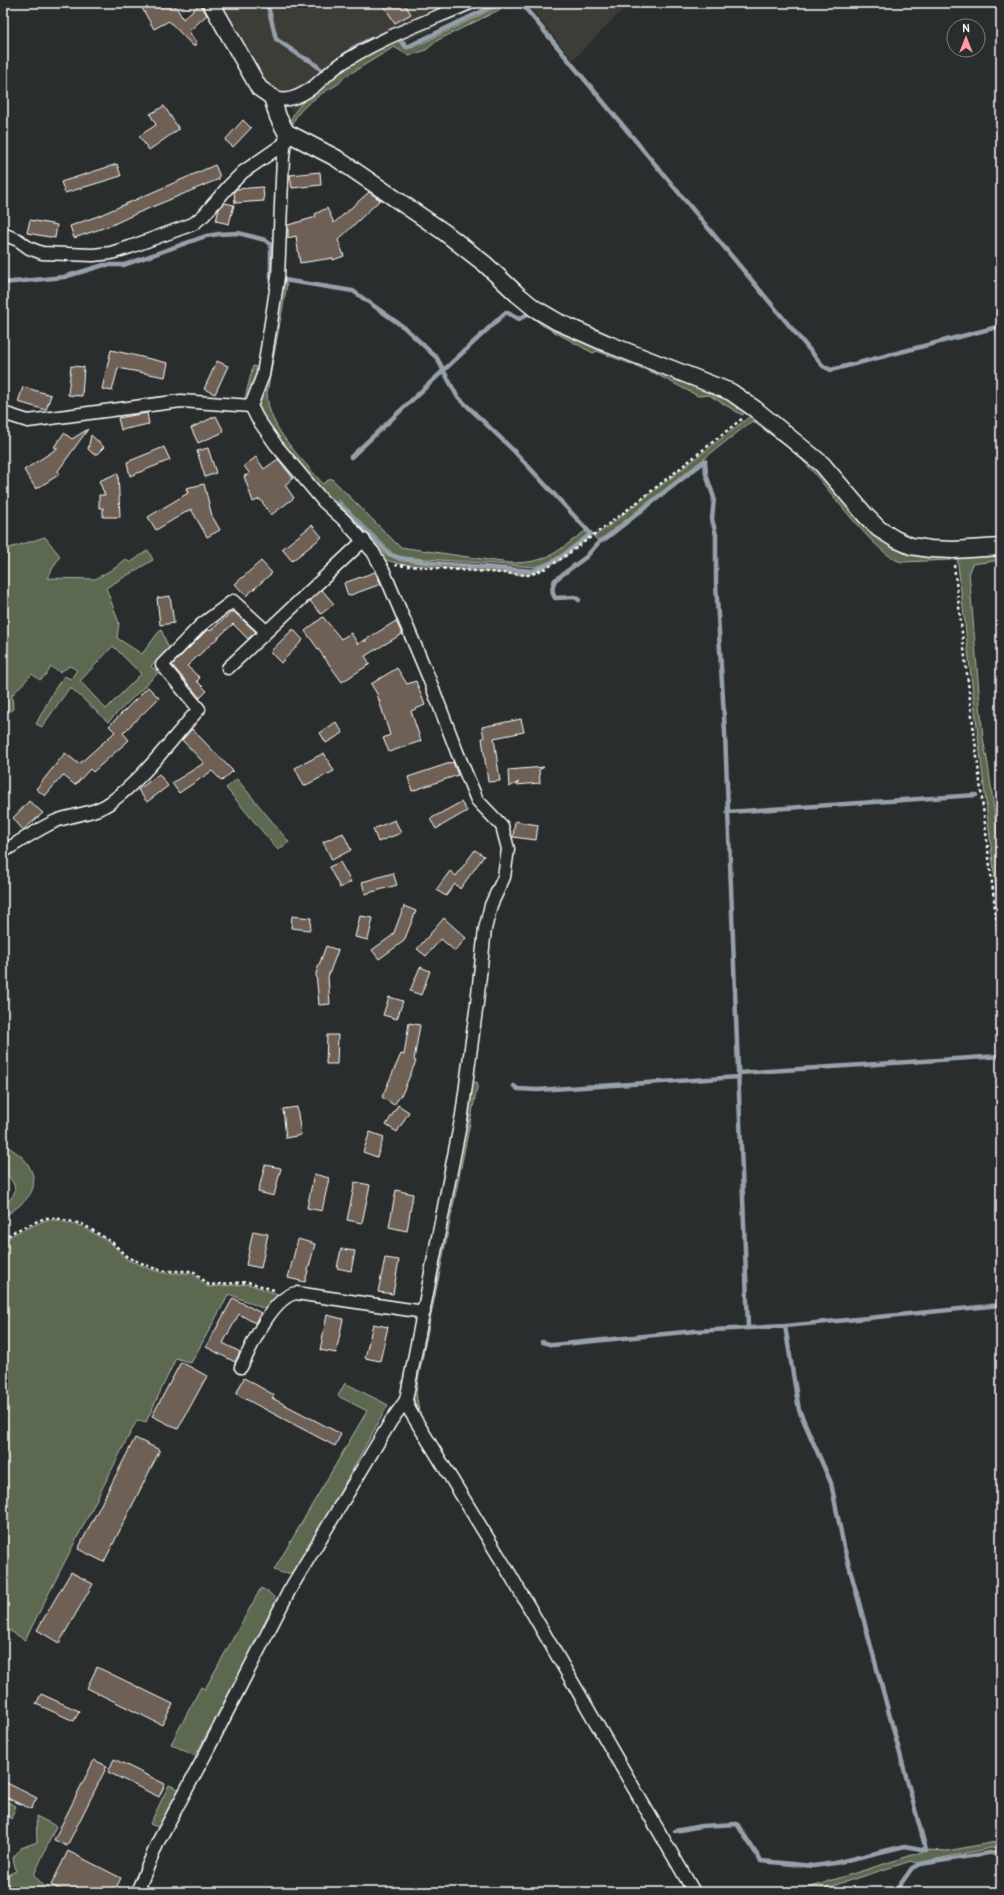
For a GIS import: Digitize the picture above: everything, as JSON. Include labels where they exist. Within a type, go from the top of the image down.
[{"type":"street","points":[[211,3],[258,88],[281,101],[292,98],[311,88],[335,68],[357,55],[394,36],[470,3]]},
{"type":"street","points":[[137,1892],[158,1842],[204,1757],[289,1591],[391,1421],[406,1400],[462,1115],[477,1003],[484,929],[491,905],[504,877],[508,849],[502,826],[478,800],[457,752],[426,669],[378,561],[364,540],[323,501],[276,445],[257,418],[252,406],[263,375],[278,277],[286,137],[272,97]]},
{"type":"street","points":[[3,234],[18,240],[28,248],[42,253],[111,253],[130,248],[193,224],[204,215],[243,172],[286,137]]},
{"type":"street","points":[[286,137],[336,158],[438,228],[485,264],[534,308],[558,322],[608,344],[731,392],[755,408],[822,464],[879,529],[895,540],[911,546],[953,550],[1001,548]]},
{"type":"street","points":[[3,413],[28,421],[181,401],[252,406]]},
{"type":"street","points":[[228,668],[364,540]]},
{"type":"street","points":[[3,852],[56,822],[79,816],[106,805],[155,763],[172,738],[199,709],[162,665],[201,625],[233,601],[266,631]]},
{"type":"street","points":[[241,1367],[265,1322],[274,1309],[288,1294],[296,1293],[424,1312]]},
{"type":"street","points":[[406,1400],[410,1411],[511,1576],[694,1892]]},
{"type":"path","points":[[378,561],[399,566],[436,569],[528,575],[539,572],[551,566],[608,525],[755,408]]},
{"type":"path","points":[[953,550],[1001,958]]},
{"type":"path","points":[[3,1239],[15,1231],[46,1218],[73,1221],[82,1224],[112,1242],[127,1257],[153,1268],[166,1271],[193,1271],[209,1285],[248,1282],[288,1294]]},
{"type":"shaded area","points":[[222,3],[490,3],[400,44],[397,40],[377,50],[340,72],[315,91],[293,113],[261,77]]},
{"type":"shaded area","points":[[527,3],[629,3],[573,60]]},
{"type":"green space","points":[[506,3],[513,3],[438,40],[426,50],[409,56],[394,47],[343,78],[338,84],[312,101],[298,114],[293,124],[291,119],[298,107],[309,96],[323,84],[354,63],[397,40],[406,49],[414,47]]},
{"type":"green space","points":[[282,283],[287,284],[267,393],[269,406],[273,419],[287,442],[323,484],[331,478],[400,547],[509,563],[522,563],[542,559],[558,551],[585,531],[588,534],[556,558],[535,567],[400,557],[393,554],[339,500],[335,503],[385,554],[401,561],[524,573],[534,572],[546,568],[528,575],[400,564],[382,559],[332,506],[264,422],[256,404]]},
{"type":"green space","points":[[532,312],[711,388],[749,410],[742,415],[709,395],[698,396],[654,373],[597,351],[593,353],[542,325],[529,315]]},
{"type":"green space","points":[[253,366],[259,368],[253,396],[244,402]]},
{"type":"green space","points":[[753,414],[819,466],[870,526],[951,557],[951,560],[902,562],[879,548],[799,457],[752,421],[604,537],[598,540],[594,537]]},
{"type":"green space","points":[[45,537],[60,556],[47,578],[95,579],[115,568],[126,559],[130,563],[148,550],[153,560],[106,588],[119,623],[117,638],[142,654],[161,629],[169,649],[151,666],[158,673],[108,722],[70,687],[42,727],[36,724],[54,690],[64,676],[71,679],[77,670],[70,666],[60,672],[51,667],[46,675],[40,680],[32,674],[12,695],[13,709],[3,716],[3,550]],"holes":[[[113,646],[141,674],[106,709],[80,681]]]},
{"type":"green space","points":[[1001,552],[1001,560],[972,564],[969,572],[983,739],[988,764],[1001,862],[1001,931],[957,556]]},
{"type":"green space","points":[[237,779],[289,842],[278,850],[226,788]]},
{"type":"green space","points":[[472,1081],[478,1083],[418,1380],[416,1393],[420,1417],[414,1403],[413,1391]]},
{"type":"green space","points":[[3,1143],[26,1161],[34,1181],[33,1188],[26,1199],[3,1218],[3,1205],[12,1197],[15,1188],[8,1176],[3,1172]]},
{"type":"green space","points":[[46,1220],[55,1220],[81,1226],[111,1243],[126,1259],[152,1270],[165,1273],[192,1273],[208,1287],[248,1284],[278,1294],[267,1310],[229,1294],[191,1363],[176,1358],[146,1422],[137,1420],[25,1640],[4,1627],[3,1628],[3,1241],[16,1233]]},
{"type":"green space","points":[[345,1383],[388,1405],[301,1563],[293,1572],[279,1572],[274,1570],[367,1411],[338,1396]]},
{"type":"green space","points":[[261,1588],[271,1594],[277,1604],[195,1756],[171,1744],[201,1687],[205,1689]]},
{"type":"green space","points":[[169,1785],[179,1789],[160,1828],[150,1824]]},
{"type":"green space","points":[[3,1800],[16,1806],[11,1819],[3,1812]]},
{"type":"green space","points":[[36,1816],[56,1826],[34,1875],[43,1885],[55,1892],[3,1892],[3,1877],[16,1871],[13,1858],[21,1848],[37,1842]]},
{"type":"green space","points":[[1001,1841],[1001,1846],[917,1863],[911,1861],[813,1892],[795,1892],[928,1850],[947,1851]]},
{"type":"building","points":[[139,3],[174,3],[183,19],[200,4],[207,15],[189,31],[197,44],[193,46],[169,21],[154,29]]},
{"type":"building","points":[[382,3],[404,3],[411,14],[395,23]]},
{"type":"building","points":[[164,106],[179,129],[149,150],[139,136],[156,125],[150,114]]},
{"type":"building","points":[[243,120],[251,128],[233,147],[225,140]]},
{"type":"building","points":[[117,164],[121,176],[65,193],[61,182]]},
{"type":"building","points":[[215,165],[219,174],[219,179],[112,225],[74,238],[70,226],[98,216]]},
{"type":"building","points":[[320,172],[321,185],[292,188],[290,175]]},
{"type":"building","points":[[263,187],[264,201],[235,203],[234,192],[236,189]]},
{"type":"building","points":[[369,192],[380,200],[338,240],[344,256],[333,260],[333,258],[300,263],[296,236],[288,238],[288,225],[316,217],[315,214],[327,208],[334,223]]},
{"type":"building","points":[[225,203],[234,205],[229,224],[216,221],[219,209]]},
{"type":"building","points":[[30,220],[57,225],[55,238],[27,233]]},
{"type":"building","points":[[111,350],[168,363],[165,377],[118,368],[112,391],[102,389]]},
{"type":"building","points":[[217,361],[228,366],[215,394],[204,389]]},
{"type":"building","points":[[71,366],[84,367],[82,396],[68,395]]},
{"type":"building","points":[[23,387],[51,395],[46,410],[18,402]]},
{"type":"building","points":[[147,413],[149,424],[121,430],[118,418]]},
{"type":"building","points":[[216,416],[224,432],[198,443],[191,428]]},
{"type":"building","points":[[88,429],[58,471],[60,474],[36,489],[24,470],[58,448],[54,447],[64,433],[72,439]]},
{"type":"building","points":[[91,435],[104,447],[97,454],[93,454],[88,449]]},
{"type":"building","points":[[164,447],[170,460],[130,476],[127,462]]},
{"type":"building","points":[[208,448],[216,473],[205,477],[197,451]]},
{"type":"building","points":[[256,457],[264,469],[278,459],[293,478],[285,485],[294,498],[271,515],[260,499],[253,502],[244,476],[250,474],[244,466]]},
{"type":"building","points":[[118,473],[120,517],[103,517],[103,508],[99,508],[99,495],[105,495],[99,481]]},
{"type":"building","points":[[204,484],[212,516],[220,530],[207,537],[191,509],[156,530],[148,517],[188,493],[186,488]]},
{"type":"building","points":[[312,525],[322,537],[292,561],[282,549]]},
{"type":"building","points":[[261,561],[272,573],[246,596],[235,584]]},
{"type":"building","points":[[375,572],[381,584],[348,596],[344,583]]},
{"type":"building","points":[[322,590],[334,604],[321,614],[310,601]]},
{"type":"building","points":[[170,596],[174,623],[160,625],[157,598]]},
{"type":"building","points":[[233,611],[256,632],[248,639],[233,624],[187,666],[200,678],[197,681],[207,691],[200,698],[172,665],[208,629],[210,631]]},
{"type":"building","points":[[323,617],[341,639],[351,633],[358,644],[396,621],[402,634],[365,656],[370,664],[342,682],[305,631]]},
{"type":"building","points":[[293,629],[303,640],[281,663],[270,652]]},
{"type":"building","points":[[397,668],[407,684],[416,681],[425,705],[411,711],[421,741],[389,752],[383,738],[390,735],[377,694],[371,684]]},
{"type":"building","points":[[148,687],[159,698],[123,733],[129,740],[93,772],[90,769],[75,785],[63,775],[45,796],[36,789],[65,753],[79,764],[115,732],[109,726]]},
{"type":"building","points":[[521,719],[524,732],[494,738],[500,781],[488,782],[482,727]]},
{"type":"building","points":[[336,722],[343,733],[326,743],[320,733]]},
{"type":"building","points":[[192,729],[233,771],[222,781],[212,771],[179,793],[172,783],[204,763],[182,740]]},
{"type":"building","points":[[324,753],[334,771],[304,786],[295,768]]},
{"type":"building","points":[[453,762],[458,775],[412,791],[408,777]]},
{"type":"building","points":[[544,767],[539,770],[540,783],[516,785],[519,782],[509,787],[508,770]]},
{"type":"building","points":[[159,774],[168,786],[147,802],[138,790]]},
{"type":"building","points":[[29,801],[43,813],[23,830],[13,818]]},
{"type":"building","points":[[461,802],[467,811],[436,829],[430,819]]},
{"type":"building","points":[[395,820],[401,833],[378,842],[373,829]]},
{"type":"building","points":[[515,821],[538,825],[536,840],[513,837]]},
{"type":"building","points":[[343,833],[351,850],[332,860],[323,842]]},
{"type":"building","points":[[475,850],[484,856],[460,889],[455,884],[446,896],[436,890],[450,871],[456,876]]},
{"type":"building","points":[[340,862],[351,882],[340,888],[329,867]]},
{"type":"building","points":[[393,873],[397,885],[365,894],[362,882]]},
{"type":"building","points":[[404,906],[416,911],[404,941],[379,959],[372,950],[393,935]]},
{"type":"building","points":[[292,916],[311,918],[310,930],[291,928]]},
{"type":"building","points":[[360,916],[373,918],[368,940],[355,937]]},
{"type":"building","points":[[444,918],[466,938],[455,951],[441,939],[426,956],[417,949]]},
{"type":"building","points":[[326,946],[338,950],[328,977],[330,1004],[319,1005],[316,973]]},
{"type":"building","points":[[420,967],[430,971],[421,995],[410,991]]},
{"type":"building","points":[[389,997],[403,1001],[397,1019],[383,1015]]},
{"type":"building","points":[[409,1023],[420,1025],[414,1060],[416,1061],[403,1092],[394,1105],[382,1097],[401,1054],[404,1055]]},
{"type":"building","points":[[327,1035],[338,1035],[337,1064],[326,1064]]},
{"type":"building","points":[[398,1105],[409,1112],[397,1132],[386,1125]]},
{"type":"building","points":[[297,1107],[301,1135],[286,1138],[283,1109]]},
{"type":"building","points":[[370,1132],[384,1137],[377,1157],[363,1152]]},
{"type":"building","points":[[265,1165],[281,1168],[274,1196],[258,1192]]},
{"type":"building","points":[[314,1174],[329,1178],[322,1211],[307,1208]]},
{"type":"building","points":[[355,1182],[370,1185],[362,1223],[347,1220]]},
{"type":"building","points":[[396,1190],[413,1194],[407,1231],[389,1227]]},
{"type":"building","points":[[253,1231],[268,1234],[261,1268],[246,1265]]},
{"type":"building","points":[[298,1239],[315,1244],[305,1282],[288,1278]]},
{"type":"building","points":[[341,1249],[355,1251],[351,1271],[337,1268]]},
{"type":"building","points":[[385,1258],[399,1260],[393,1294],[378,1292]]},
{"type":"building","points":[[233,1298],[261,1313],[255,1323],[239,1314],[223,1343],[240,1352],[235,1362],[206,1347]]},
{"type":"building","points":[[327,1315],[343,1319],[336,1353],[320,1350]]},
{"type":"building","points":[[373,1324],[388,1327],[380,1361],[365,1358]]},
{"type":"building","points":[[181,1362],[207,1376],[178,1429],[152,1416]]},
{"type":"building","points":[[244,1378],[274,1395],[272,1398],[341,1434],[335,1446],[236,1394]]},
{"type":"building","points":[[135,1438],[160,1450],[104,1562],[78,1549]]},
{"type":"building","points":[[71,1572],[93,1584],[59,1643],[37,1630]]},
{"type":"building","points":[[97,1667],[173,1704],[162,1725],[87,1688]]},
{"type":"building","points":[[41,1694],[79,1711],[74,1721],[36,1704]]},
{"type":"building","points":[[114,1759],[165,1784],[159,1797],[108,1772]]},
{"type":"building","points":[[94,1760],[107,1766],[67,1846],[54,1840]]},
{"type":"building","points":[[3,1781],[37,1798],[31,1809],[3,1796]]},
{"type":"building","points":[[68,1851],[121,1878],[114,1892],[65,1892],[51,1885]]},
{"type":"waterway","points":[[270,3],[268,6],[276,39],[302,57],[311,61],[324,72],[327,69]]},
{"type":"waterway","points":[[396,34],[407,47],[499,3]]},
{"type":"waterway","points":[[521,3],[823,366],[831,370],[1001,326]]},
{"type":"waterway","points":[[345,55],[353,48],[371,39]]},
{"type":"waterway","points":[[3,283],[64,277],[104,265],[124,265],[206,236],[238,233],[265,240],[271,245],[271,278],[274,278]]},
{"type":"waterway","points":[[284,280],[353,291],[405,328],[437,358],[457,396],[514,451],[591,534],[557,560],[533,571],[434,563],[400,558],[389,554],[339,504]]},
{"type":"waterway","points":[[351,457],[506,312],[519,319],[528,314]]},
{"type":"waterway","points":[[705,461],[706,474],[714,498],[712,519],[716,535],[716,583],[725,733],[748,1327]]},
{"type":"waterway","points":[[579,600],[575,597],[555,598],[552,589],[555,580],[586,557],[599,542],[605,539],[705,461]]},
{"type":"waterway","points":[[727,812],[976,795]]},
{"type":"waterway","points":[[739,1073],[1001,1056]]},
{"type":"waterway","points":[[514,1086],[518,1089],[537,1090],[739,1077]]},
{"type":"waterway","points":[[542,1342],[553,1345],[695,1331],[785,1326],[1001,1305]]},
{"type":"waterway","points":[[675,1831],[701,1826],[737,1824],[761,1861],[813,1866],[835,1863],[905,1846],[926,1850],[844,1547],[831,1483],[799,1410],[785,1326]]},
{"type":"waterway","points":[[895,1892],[912,1868],[921,1864],[1001,1851]]}]
